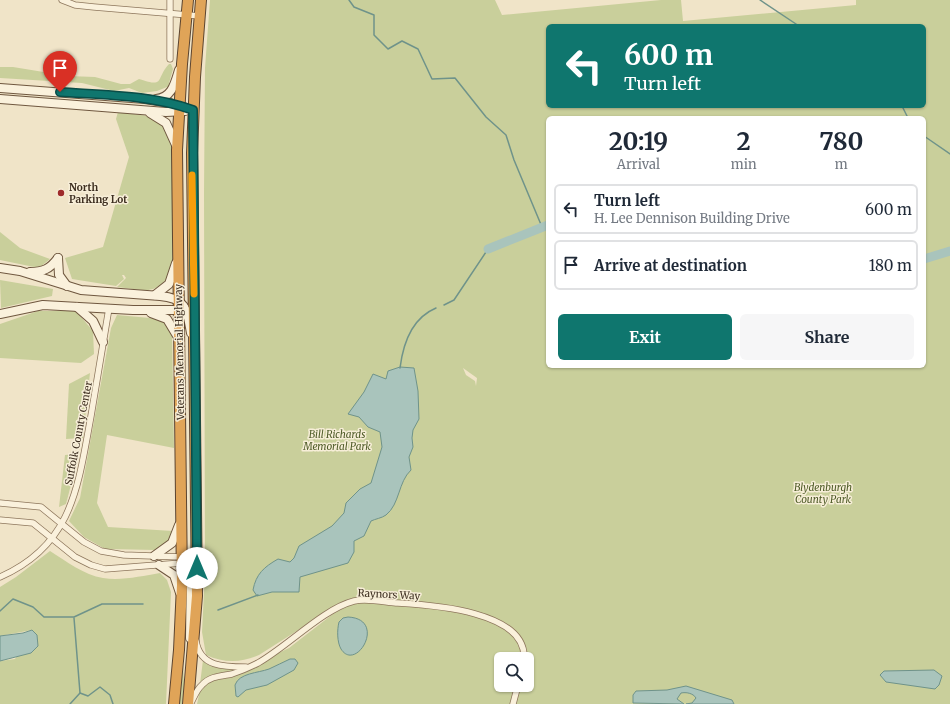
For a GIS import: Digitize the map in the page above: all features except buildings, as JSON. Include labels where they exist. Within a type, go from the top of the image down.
[{"type":"highway","name":"Veterans Memorial Highway","points":[[174,704],[184,560],[182,517],[177,150],[182,64],[188,0]]},
{"type":"highway","name":"Veterans Memorial Highway","points":[[189,704],[195,636],[197,547],[194,359],[193,110],[201,0]]},
{"type":"street","points":[[62,0],[75,5],[200,16]]},
{"type":"street","points":[[170,0],[170,59]]},
{"type":"street","points":[[0,88],[159,99],[168,94],[173,88],[182,64]]},
{"type":"street","points":[[0,99],[144,110],[179,108]]},
{"type":"street","points":[[145,99],[193,110]]},
{"type":"street","points":[[144,110],[162,119],[166,123],[177,150]]},
{"type":"street","points":[[155,295],[171,282],[178,257]]},
{"type":"street","points":[[20,271],[45,270],[58,258],[60,278],[68,287]]},
{"type":"street","points":[[0,268],[20,271],[68,287],[100,292],[165,296],[180,305],[188,314],[194,359]]},
{"type":"street","points":[[133,310],[180,305],[194,297]]},
{"type":"street","points":[[0,314],[37,306],[109,308],[155,313],[165,317],[170,322],[179,339]]},
{"type":"street","points":[[77,307],[93,321],[103,342]]},
{"type":"street","name":"Suffolk County Center","points":[[0,577],[31,559],[52,538],[62,523],[72,503],[79,481],[109,308]]},
{"type":"street","points":[[0,503],[41,507],[84,542],[101,551],[124,555],[154,556],[184,560],[191,568],[189,629],[192,665]]},
{"type":"street","points":[[154,556],[174,541],[182,517]]},
{"type":"street","points":[[0,520],[33,523],[75,557],[91,565],[105,569],[159,565],[184,560],[193,556],[197,547]]},
{"type":"street","points":[[159,565],[174,575],[182,600]]},
{"type":"street","name":"Raynors Way","points":[[189,704],[200,686],[206,681],[248,667],[285,646],[336,608],[357,600],[450,608],[477,614],[508,629],[516,635],[523,648],[523,652]]},
{"type":"street","points":[[195,636],[200,653],[211,663],[221,666],[248,667]]},
{"type":"street","points":[[513,704],[516,692]]},
{"type":"green space","points":[[210,0],[495,0],[502,15],[661,0],[681,0],[683,21],[856,5],[856,0],[950,0],[950,704],[197,704],[200,690],[208,682],[235,674],[289,648],[351,600],[336,606],[259,655],[239,661],[219,660],[206,655],[202,632],[205,572],[205,68]],"holes":[[[463,368],[477,378],[476,386],[475,381],[466,375]]]},
{"type":"green space","points":[[169,64],[171,64],[173,69],[169,83],[172,85],[157,91],[142,93],[129,88],[114,91],[82,83],[0,78],[0,67],[13,67],[68,76],[95,77],[121,84],[130,84],[139,79],[153,83],[159,80]]},
{"type":"green space","points":[[118,112],[148,116],[162,120],[173,142],[173,270],[167,279],[150,290],[117,287],[126,278],[124,275],[122,275],[124,279],[116,286],[72,279],[65,258],[103,247],[129,157],[116,119]]},
{"type":"green space","points":[[0,232],[20,248],[50,259],[39,268],[0,260]]},
{"type":"green space","points":[[0,280],[53,289],[52,296],[1,308]]},
{"type":"green space","points":[[38,311],[76,311],[93,331],[94,354],[81,363],[0,358],[0,324]]},
{"type":"green space","points":[[117,315],[161,319],[172,333],[174,448],[107,435],[97,503],[108,527],[173,531],[168,544],[156,550],[105,549],[84,537],[69,521],[80,498],[111,328]]},
{"type":"green space","points":[[90,373],[83,438],[66,439],[69,384]]},
{"type":"green space","points":[[79,454],[66,504],[59,507],[65,455]]},
{"type":"green space","points":[[50,551],[75,567],[89,574],[103,578],[124,579],[160,573],[167,580],[171,592],[166,704],[0,704],[0,661],[15,659],[32,630],[0,636],[0,587],[16,577]]},
{"type":"green space","points":[[203,660],[240,669],[200,684]]},
{"type":"green space","points":[[183,663],[185,704],[178,704]]},
{"type":"water","points":[[400,367],[414,368],[418,391],[419,419],[413,430],[413,447],[409,457],[411,470],[404,481],[391,510],[383,517],[371,521],[364,536],[354,541],[354,552],[348,563],[300,577],[299,592],[272,592],[257,596],[253,590],[254,584],[265,568],[278,559],[290,562],[294,558],[299,546],[332,526],[344,513],[346,503],[360,489],[371,483],[382,447],[380,432],[368,427],[359,417],[348,414],[364,392],[373,374],[386,379],[388,371]]},
{"type":"water","points":[[348,617],[360,620],[366,626],[367,634],[365,643],[360,650],[354,654],[347,655],[341,649],[338,639],[338,632],[339,622],[343,618]]},
{"type":"water","points":[[32,630],[37,635],[38,646],[31,653],[0,661],[0,636],[23,633]]},
{"type":"water","points":[[290,659],[295,659],[298,663],[294,670],[267,685],[246,690],[238,697],[236,696],[235,685],[240,678],[269,669]]},
{"type":"water","points":[[934,670],[942,676],[939,685],[935,689],[886,682],[880,675],[884,671]]},
{"type":"water","points":[[686,686],[732,700],[734,704],[686,704],[692,703],[696,698],[691,694],[685,693],[681,693],[677,699],[684,704],[633,703],[633,695],[636,691],[667,690]]},
{"type":"waterway","points":[[349,0],[354,7],[374,15],[374,35],[388,49],[402,41],[418,49],[432,79],[455,78],[486,117],[506,135],[514,160],[542,227]]},
{"type":"waterway","points":[[760,0],[796,24]]},
{"type":"waterway","points":[[903,108],[907,116]]},
{"type":"waterway","points":[[926,137],[950,154]]},
{"type":"waterway","points":[[488,249],[546,226]]},
{"type":"waterway","points":[[444,305],[454,300],[488,249]]},
{"type":"waterway","points":[[926,258],[950,251]]},
{"type":"waterway","points":[[400,368],[406,341],[410,333],[421,318],[436,308]]},
{"type":"waterway","points":[[218,610],[258,595]]},
{"type":"waterway","points":[[0,611],[13,599],[33,607],[44,617],[74,617],[102,604],[143,604]]},
{"type":"waterway","points":[[70,704],[80,693],[74,618]]},
{"type":"waterway","points":[[80,693],[88,696],[100,687],[110,695],[113,704]]},
{"type":"slow traffic","points":[[192,175],[194,294]]},
{"type":"place","name":"North Parking Lot","points":[[61,193]]},
{"type":"route","points":[[60,92],[170,102],[193,110],[192,191],[197,568]]},
{"type":"park label","name":"Bill Richards Memorial Park","points":[[337,440]]},
{"type":"park label","name":"Blydenburgh County Park","points":[[823,492]]}]
